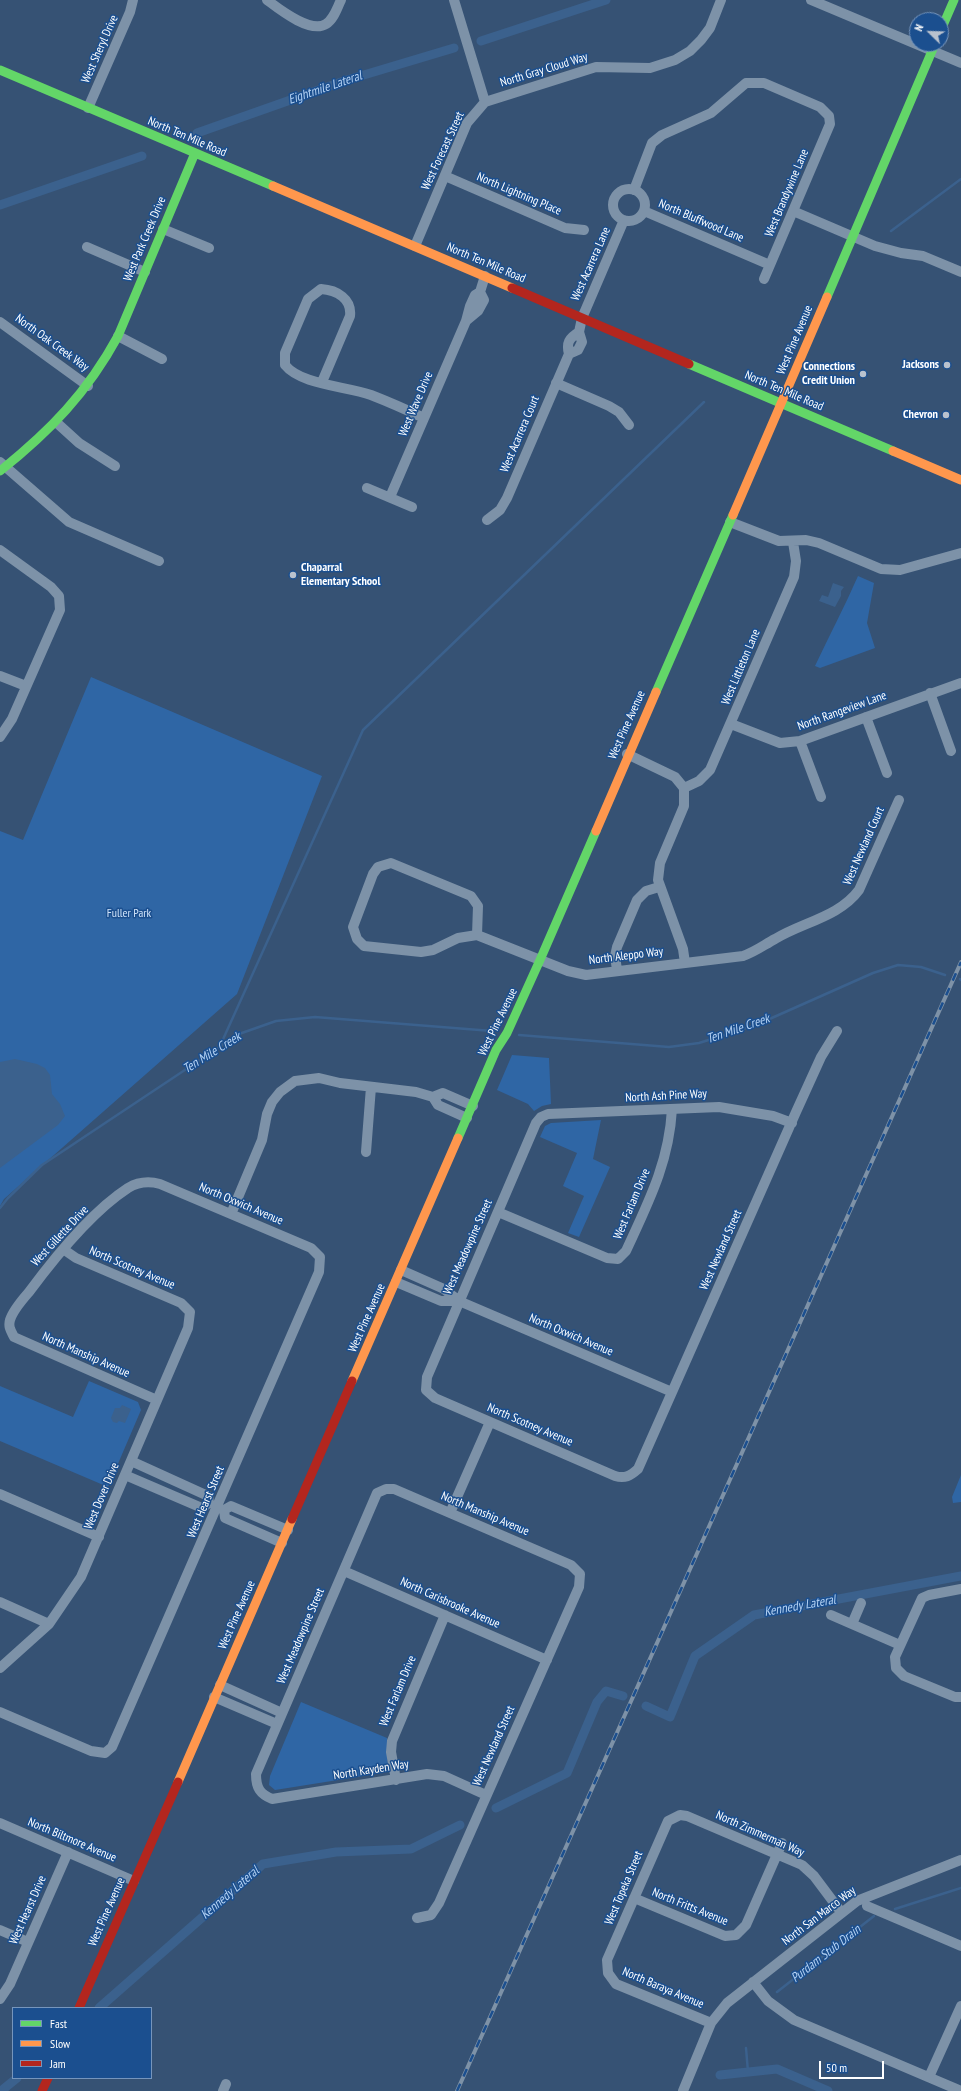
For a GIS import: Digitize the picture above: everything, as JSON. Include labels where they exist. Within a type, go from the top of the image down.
[{"type":"street","name":"West Sheryl Drive","points":[[88,108],[130,12],[133,0]]},
{"type":"street","points":[[266,0],[287,15],[311,26],[325,24],[334,15],[341,0]]},
{"type":"street","points":[[454,0],[485,102]]},
{"type":"street","name":"North Gray Cloud Way","points":[[485,102],[596,67],[650,68],[675,60],[690,51],[701,40],[710,28],[721,0]]},
{"type":"street","points":[[811,0],[909,38]]},
{"type":"street","points":[[949,12],[954,0]]},
{"type":"street","name":"West Pine Avenue","points":[[78,2007],[288,1530],[496,1050],[507,1033],[540,960],[628,754],[782,403],[931,52]]},
{"type":"street","points":[[942,52],[961,63]]},
{"type":"street","name":"North Ten Mile Road","points":[[0,70],[961,480]]},
{"type":"street","name":"West Brandywine Lane","points":[[634,190],[652,143],[662,135],[711,113],[746,83],[764,83],[820,107],[828,116],[830,124],[764,279]]},
{"type":"street","name":"West Forecast Street","points":[[415,246],[467,122],[485,102]]},
{"type":"street","name":"West Park Creek Drive","points":[[2,466],[57,423],[88,386],[118,336],[195,153]]},
{"type":"street","name":"North Lightning Place","points":[[445,176],[565,228],[584,230]]},
{"type":"street","points":[[623,190],[634,190],[643,196],[645,206],[644,212],[634,220],[624,220],[616,213],[614,208],[615,198],[623,190]]},
{"type":"street","points":[[793,211],[852,236],[901,253],[923,256],[961,272]]},
{"type":"street","name":"North Bluffwood Lane","points":[[644,212],[770,264]]},
{"type":"street","name":"West Acarrera Lane","points":[[582,318],[624,220]]},
{"type":"street","points":[[163,229],[209,248]]},
{"type":"street","points":[[87,247],[145,272]]},
{"type":"street","name":"West Wave Drive","points":[[390,497],[466,321],[475,295],[480,292],[485,276]]},
{"type":"street","points":[[322,382],[350,316],[349,303],[342,295],[327,289],[317,290],[308,299],[285,353],[285,365],[293,373],[322,382],[370,395],[424,418]]},
{"type":"street","name":"West Acarrera Court","points":[[487,520],[500,510],[507,498],[569,354],[567,345],[570,337],[579,332],[582,318]]},
{"type":"street","name":"North Oak Creek Way","points":[[0,322],[88,386]]},
{"type":"street","points":[[118,336],[162,359]]},
{"type":"street","points":[[556,383],[609,406],[619,412],[629,425]]},
{"type":"street","points":[[57,423],[79,443],[115,466]]},
{"type":"street","points":[[2,466],[69,522],[159,562]]},
{"type":"street","points":[[368,488],[412,506]]},
{"type":"street","points":[[730,522],[779,541],[793,542],[806,540],[819,543],[881,569],[890,571],[900,570],[961,553]]},
{"type":"street","name":"West Littleton Lane","points":[[684,788],[699,781],[710,770],[731,724],[794,577],[796,561],[793,542]]},
{"type":"street","points":[[0,550],[51,587],[59,596],[60,610],[12,719],[0,737]]},
{"type":"street","points":[[0,676],[26,686]]},
{"type":"street","name":"North Rangeview Lane","points":[[731,724],[780,743],[800,741],[961,683]]},
{"type":"street","points":[[930,693],[951,751]]},
{"type":"street","points":[[866,717],[887,773]]},
{"type":"street","points":[[800,741],[821,797]]},
{"type":"street","points":[[628,754],[675,777],[684,788],[684,806],[660,863],[658,880],[659,887],[684,949],[685,963]]},
{"type":"street","name":"West Newland Court","points":[[851,902],[859,890],[899,800]]},
{"type":"street","points":[[384,864],[397,864],[471,896],[478,906],[477,935],[458,938],[433,950],[421,952],[364,946],[357,939],[353,927],[373,874],[378,867],[384,864]]},
{"type":"street","points":[[617,970],[615,956],[617,947],[637,900],[646,891],[659,887]]},
{"type":"street","name":"North Aleppo Way","points":[[477,935],[576,974],[586,975],[617,970],[742,956],[756,951],[775,938],[840,909],[851,902]]},
{"type":"street","name":"West Newland Street","points":[[626,1478],[638,1469],[821,1057],[837,1031]]},
{"type":"street","points":[[231,1214],[262,1140],[267,1114],[272,1102],[280,1092],[295,1081],[319,1078],[371,1087],[416,1092],[433,1097],[443,1093],[473,1106]]},
{"type":"street","points":[[366,1152],[371,1087]]},
{"type":"street","points":[[433,1097],[438,1105],[467,1118]]},
{"type":"street","name":"North Ash Pine Way","points":[[541,1117],[548,1114],[719,1107],[773,1116],[792,1123]]},
{"type":"street","name":"West Farlam Drive","points":[[498,1212],[606,1258],[618,1258],[626,1251],[660,1177],[671,1129],[672,1109]]},
{"type":"street","name":"West Meadowpine Street","points":[[426,1390],[426,1377],[536,1123],[541,1117]]},
{"type":"street","name":"North Oxwich Avenue","points":[[148,1181],[160,1184],[311,1248],[320,1257]]},
{"type":"street","name":"West Gillette Drive","points":[[9,1328],[10,1319],[16,1308],[63,1249],[91,1220],[128,1188],[148,1181]]},
{"type":"street","name":"North Scotney Avenue","points":[[63,1249],[76,1258],[181,1303],[190,1312]]},
{"type":"street","name":"West Hearst Street","points":[[0,1712],[91,1751],[105,1753],[116,1741],[319,1272],[320,1257]]},
{"type":"street","name":"North Oxwich Avenue","points":[[401,1270],[444,1289],[459,1301],[672,1392]]},
{"type":"street","name":"North Oxwich Avenue","points":[[396,1282],[441,1301],[459,1301]]},
{"type":"street","name":"West Dover Drive","points":[[0,1668],[49,1624],[80,1577],[99,1537],[130,1461],[188,1328],[190,1312]]},
{"type":"street","name":"North Manship Avenue","points":[[9,1328],[14,1337],[157,1400]]},
{"type":"street","name":"North Scotney Avenue","points":[[426,1390],[435,1398],[615,1476],[626,1478]]},
{"type":"street","points":[[450,1513],[490,1422]]},
{"type":"street","points":[[130,1461],[208,1496],[225,1518],[282,1543]]},
{"type":"street","points":[[125,1475],[202,1508],[231,1506],[288,1530]]},
{"type":"street","name":"North Manship Avenue","points":[[377,1493],[386,1489],[394,1489],[571,1565],[580,1574]]},
{"type":"street","name":"West Meadowpine Street","points":[[259,1791],[256,1774],[377,1493]]},
{"type":"street","points":[[0,1494],[99,1537]]},
{"type":"street","name":"North Carisbrooke Avenue","points":[[344,1571],[547,1660]]},
{"type":"street","name":"West Newland Street","points":[[418,1918],[431,1915],[439,1903],[579,1587],[580,1574]]},
{"type":"street","points":[[961,1589],[929,1594],[922,1598],[895,1657],[896,1668],[904,1676],[955,1697],[961,1697]]},
{"type":"street","points":[[0,1602],[49,1624]]},
{"type":"street","points":[[852,1624],[862,1603]]},
{"type":"street","name":"West Farlam Drive","points":[[396,1780],[391,1752],[392,1741],[445,1615]]},
{"type":"street","points":[[831,1615],[900,1645]]},
{"type":"street","points":[[220,1685],[282,1713]]},
{"type":"street","points":[[214,1697],[277,1724]]},
{"type":"street","name":"North Kayden Way","points":[[259,1791],[263,1795],[272,1799],[436,1775],[486,1794]]},
{"type":"street","name":"North Zimmerman Way","points":[[673,1817],[687,1816],[802,1865],[841,1912]]},
{"type":"street","name":"West Topeka Street","points":[[608,1973],[607,1960],[664,1827],[673,1817]]},
{"type":"street","name":"North Biltmore Avenue","points":[[0,1823],[134,1881]]},
{"type":"street","points":[[777,1854],[782,1842]]},
{"type":"street","name":"West Hearst Drive","points":[[0,1999],[10,1984],[68,1852]]},
{"type":"street","name":"North Fritts Avenue","points":[[634,1898],[725,1936],[736,1935],[746,1925],[777,1854]]},
{"type":"street","name":"North San Marco Way","points":[[683,2091],[711,2023],[727,2004],[753,1982],[857,1901],[874,1892],[961,1860]]},
{"type":"street","points":[[867,1906],[961,1946]]},
{"type":"street","points":[[0,1930],[28,1942]]},
{"type":"street","name":"North Baraya Avenue","points":[[608,1973],[616,1984],[711,2023]]},
{"type":"street","points":[[753,1982],[768,2001],[794,2020],[961,2091]]},
{"type":"street","points":[[929,2077],[961,2006]]},
{"type":"street","points":[[42,2091],[48,2079]]},
{"type":"green space","points":[[858,576],[874,583],[867,623],[875,648],[820,668],[815,666],[848,598]]},
{"type":"green space","name":"Fuller Park","points":[[91,677],[322,776],[237,994],[4,1199],[0,1206],[0,831],[23,840]]},
{"type":"green space","points":[[512,1055],[549,1058],[551,1104],[542,1106],[534,1111],[528,1104],[497,1090]]},
{"type":"green space","points":[[601,1120],[593,1159],[610,1167],[579,1237],[568,1233],[584,1196],[563,1186],[577,1153],[540,1137],[545,1126],[551,1123]]},
{"type":"green space","points":[[89,1381],[138,1402],[141,1410],[108,1487],[0,1441],[0,1386],[73,1417]]},
{"type":"green space","points":[[961,1475],[961,1502],[953,1503],[952,1497]]},
{"type":"green space","points":[[301,1702],[387,1738],[388,1767],[382,1773],[275,1790],[269,1785],[270,1776]]},
{"type":"shaded area","points":[[833,583],[844,587],[835,607],[819,601],[822,595],[828,597]]},
{"type":"shaded area","points":[[15,1059],[37,1064],[45,1068],[50,1075],[52,1094],[60,1104],[65,1116],[58,1125],[0,1168],[0,1062]]},
{"type":"shaded area","points":[[122,1405],[131,1409],[125,1423],[119,1421],[117,1423],[113,1422],[111,1418],[115,1408],[120,1408]]},
{"type":"waterway","name":"Eightmile Lateral","points":[[481,41],[606,0]]},
{"type":"waterway","name":"Eightmile Lateral","points":[[197,133],[347,80],[454,48]]},
{"type":"waterway","name":"Eightmile Lateral","points":[[0,205],[142,156]]},
{"type":"waterway","points":[[891,231],[961,179]]},
{"type":"waterway","points":[[220,1046],[363,730],[704,402]]},
{"type":"waterway","name":"Ten Mile Creek","points":[[519,1035],[669,1047],[699,1043],[756,1025],[873,973],[898,965],[921,967],[945,975]]},
{"type":"waterway","name":"Ten Mile Creek","points":[[0,1208],[8,1198],[42,1165],[239,1034],[276,1021],[315,1017],[492,1031]]},
{"type":"waterway","name":"Kennedy Lateral","points":[[646,1706],[670,1717],[695,1656],[754,1615],[961,1576]]},
{"type":"waterway","name":"Kennedy Lateral","points":[[496,1808],[567,1773],[597,1702],[606,1691],[623,1696]]},
{"type":"waterway","name":"Kennedy Lateral","points":[[100,2007],[263,1864],[336,1852],[411,1849],[460,1825]]},
{"type":"waterway","name":"Purdam Stub Drain","points":[[895,1909],[961,1888]]},
{"type":"waterway","name":"Purdam Stub Drain","points":[[777,1992],[874,1916]]},
{"type":"waterway","name":"Purdam Stub Drain","points":[[746,2048],[748,2072]]},
{"type":"waterway","points":[[720,2075],[777,2069],[828,2091]]},
{"type":"waterway","name":"Kennedy Lateral","points":[[1,2091],[16,2079]]},
{"type":"railway","points":[[457,2091],[961,962]]},
{"type":"traffic: fast","points":[[949,12],[954,0]]},
{"type":"traffic: fast","points":[[827,297],[932,52]]},
{"type":"traffic: fast","points":[[0,70],[273,186]]},
{"type":"traffic: fast","points":[[0,471],[35,441],[66,410],[94,376],[106,357],[118,336],[195,153]]},
{"type":"traffic: fast","points":[[689,364],[893,451]]},
{"type":"traffic: fast","points":[[656,692],[733,515]]},
{"type":"traffic: fast","points":[[458,1138],[496,1050],[507,1033],[540,960],[596,831]]},
{"type":"traffic: slow","points":[[273,186],[512,288]]},
{"type":"traffic: slow","points":[[733,515],[827,297]]},
{"type":"traffic: slow","points":[[893,451],[961,480]]},
{"type":"traffic: slow","points":[[596,831],[656,692]]},
{"type":"traffic: slow","points":[[352,1381],[458,1138]]},
{"type":"traffic: slow","points":[[178,1782],[292,1519]]},
{"type":"traffic: jam","points":[[512,288],[689,364]]},
{"type":"traffic: jam","points":[[292,1519],[352,1381]]},
{"type":"traffic: jam","points":[[79,2007],[178,1782]]},
{"type":"traffic: jam","points":[[42,2091],[48,2079]]},
{"type":"place","name":"Jacksons","points":[[947,365]]},
{"type":"place","name":"Connections Credit Union","points":[[863,374]]},
{"type":"place","name":"Chevron","points":[[946,415]]},
{"type":"place","name":"Chaparral Elementary School","points":[[293,575]]}]
